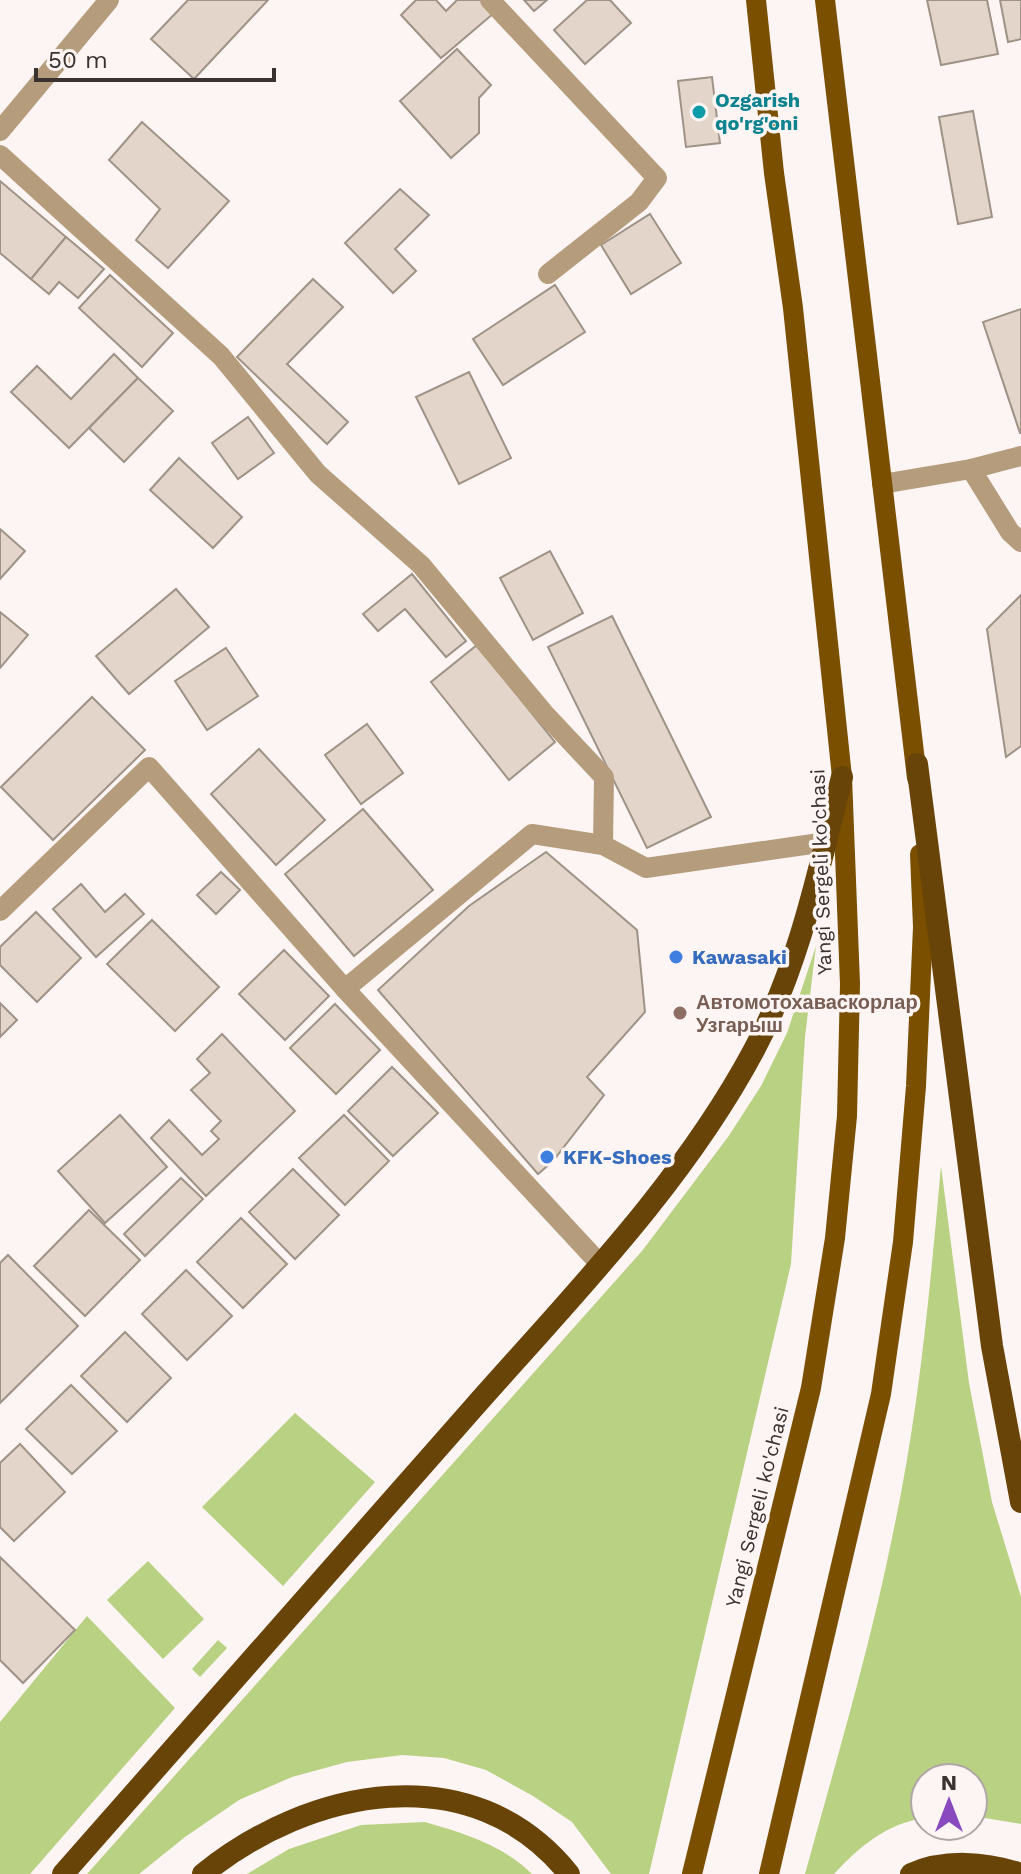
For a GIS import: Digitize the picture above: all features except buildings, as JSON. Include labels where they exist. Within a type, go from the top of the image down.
[{"type":"highway","points":[[917,764],[990,1331],[1021,1502]]},
{"type":"highway","points":[[63,1874],[600,1264],[693,1147],[730,1093],[776,1003],[835,841],[842,777]]},
{"type":"highway","points":[[203,1874],[244,1843],[295,1818],[366,1800],[411,1796],[453,1801],[490,1812],[538,1843],[569,1874]]},
{"type":"highway","points":[[911,1874],[938,1866],[980,1864],[1021,1874]]},
{"type":"main road","name":"Yangi Sergeli ko'chasi","points":[[756,0],[774,173],[793,308],[842,777]]},
{"type":"main road","points":[[769,1874],[881,1394],[903,1242],[916,1086],[923,927],[917,764],[825,0]]},
{"type":"main road","name":"Yangi Sergeli ko'chasi","points":[[692,1874],[811,1388],[835,1238],[847,1101],[850,984],[835,841]]},
{"type":"street","points":[[0,131],[109,0]]},
{"type":"street","points":[[490,0],[657,178],[639,202],[548,274]]},
{"type":"street","points":[[0,155],[221,356],[318,474],[421,565],[543,712],[604,777],[603,845]]},
{"type":"street","points":[[882,484],[971,469],[1021,456]]},
{"type":"street","points":[[971,469],[1010,532],[1021,542]]},
{"type":"street","points":[[0,911],[149,767],[345,989],[600,1264]]},
{"type":"street","points":[[345,989],[532,834],[603,845],[646,868],[835,841]]},
{"type":"green space","points":[[816,946],[805,1037],[791,1264],[649,1874],[611,1874],[572,1822],[486,1770],[444,1758],[402,1755],[347,1762],[292,1777],[239,1800],[139,1874],[87,1874],[642,1251],[728,1137],[761,1086],[787,1033]]},
{"type":"green space","points":[[941,1166],[969,1383],[992,1502],[1021,1597],[1021,1824],[989,1819],[989,1762],[909,1762],[909,1822],[875,1838],[834,1874],[805,1874],[884,1576],[910,1442]]},
{"type":"green space","points":[[295,1413],[375,1482],[283,1586],[202,1507]]},
{"type":"green space","points":[[148,1561],[204,1619],[163,1659],[107,1600]]},
{"type":"green space","points":[[87,1616],[175,1708],[30,1874],[0,1874],[0,1722]]},
{"type":"green space","points":[[218,1640],[227,1648],[200,1677],[192,1669]]},
{"type":"green space","points":[[425,1822],[495,1848],[532,1874],[247,1874],[289,1849],[361,1825]]},
{"type":"place","name":"Ozgarish qo'rg'oni","points":[[699,112]]},
{"type":"place","name":"Kawasaki","points":[[676,957]]},
{"type":"place","name":"Автомотохаваскорлар Узгарыш","points":[[680,1013]]},
{"type":"place","name":"KFK-Shoes","points":[[547,1157]]}]
